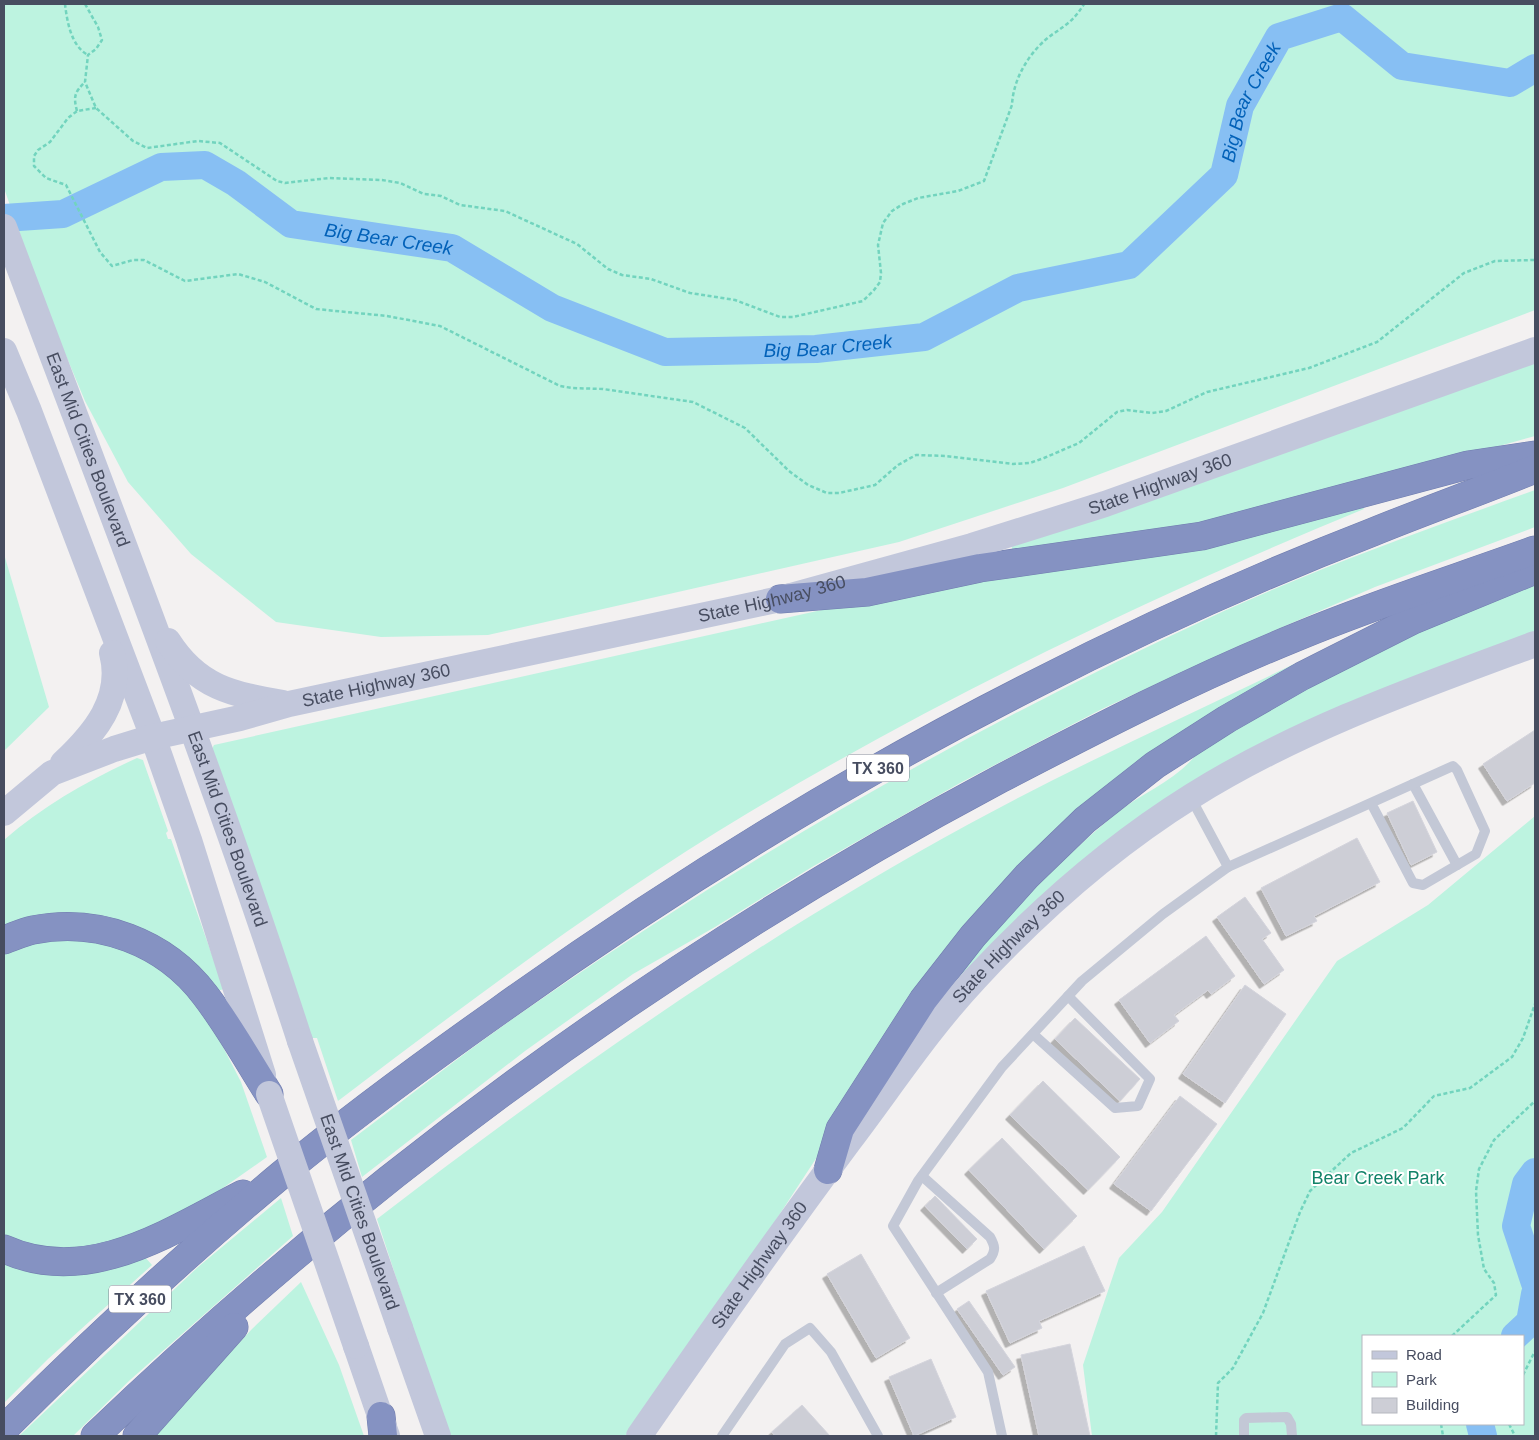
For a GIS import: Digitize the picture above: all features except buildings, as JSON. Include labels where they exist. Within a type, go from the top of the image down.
[{"type":"highway","points":[[780,598],[867,592],[980,568],[1202,536],[1468,465],[1535,455]]},
{"type":"highway","name":"TX 360","points":[[4,1429],[165,1276],[281,1175],[452,1044],[544,978],[650,906],[830,795],[1030,686],[1238,588],[1371,532],[1535,470]]},
{"type":"highway","points":[[95,1436],[289,1260],[464,1120],[648,989],[758,918],[921,822],[1139,708],[1295,637],[1535,550]]},
{"type":"highway","points":[[828,1170],[840,1129],[924,1000],[973,936],[997,909],[1027,876],[1085,820],[1155,765],[1227,719],[1302,676],[1413,620],[1535,570]]},
{"type":"highway","points":[[4,940],[32,930],[68,927],[101,929],[130,937],[158,951],[183,970],[205,995],[269,1094]]},
{"type":"highway","points":[[4,1249],[18,1255],[59,1262],[98,1260],[136,1248],[281,1175]]},
{"type":"highway","points":[[137,1436],[218,1348],[289,1260]]},
{"type":"main road","name":"East Mid Cities Boulevard","points":[[4,227],[192,729],[438,1436]]},
{"type":"main road","name":"State Highway 360","points":[[4,812],[52,773],[114,749],[153,737],[289,704],[780,598],[972,546],[1105,504],[1535,350]]},
{"type":"main road","points":[[4,351],[30,411],[153,737],[189,840],[269,1094],[384,1430]]},
{"type":"main road","points":[[52,773],[90,738],[111,698],[115,684],[113,657],[88,565]]},
{"type":"main road","points":[[150,613],[180,659],[197,675],[218,688],[236,695],[289,704]]},
{"type":"main road","name":"State Highway 360","points":[[639,1436],[745,1283],[938,1024],[974,980],[1032,921],[1084,876],[1190,797],[1236,770],[1317,731],[1415,690],[1535,644]]},
{"type":"lane","points":[[1002,1436],[988,1372],[893,1226],[922,1176],[1002,1066],[1082,981],[1163,914],[1228,867],[1453,766],[1457,770],[1485,831],[1476,854],[1423,885],[1413,883],[1371,803]]},
{"type":"lane","points":[[1413,784],[1457,865]]},
{"type":"lane","points":[[1190,797],[1228,867]]},
{"type":"lane","points":[[1033,1034],[1114,1108],[1138,1106],[1150,1079],[1068,996]]},
{"type":"lane","points":[[922,1176],[990,1237],[995,1253],[990,1259],[936,1293]]},
{"type":"lane","points":[[722,1436],[785,1344],[810,1328],[831,1352],[878,1436]]},
{"type":"lane","points":[[1244,1436],[1244,1420],[1246,1418],[1287,1418],[1291,1424],[1292,1436]]},
{"type":"path","points":[[65,4],[76,44],[81,51],[88,55]]},
{"type":"path","points":[[77,111],[74,98],[85,82],[88,55],[96,49],[102,40],[98,28],[85,4]]},
{"type":"path","points":[[85,82],[96,108],[132,140],[147,148],[210,141],[220,143],[236,152],[277,182],[366,178],[400,184],[424,194],[441,196],[460,205],[497,209],[518,216],[577,244],[608,269],[622,275],[651,279],[690,293],[735,300],[780,317],[793,317],[862,301],[874,290],[880,282],[878,245],[883,223],[892,212],[903,204],[918,198],[958,191],[984,181],[1012,105],[1012,93],[1022,68],[1040,45],[1076,18],[1084,4]]},
{"type":"path","points":[[96,108],[77,111],[68,118],[50,142],[38,150],[34,156],[34,166],[46,178],[66,185],[100,252],[112,266],[133,260],[144,260],[185,280],[238,274],[265,282],[316,309],[387,316],[440,326],[476,345],[511,359],[550,383],[560,386],[603,389],[692,402],[745,428],[790,471],[808,485],[826,493],[839,494],[875,485],[898,465],[916,455],[946,456],[1013,464],[1030,463],[1079,443],[1117,412],[1127,410],[1152,413],[1166,411],[1207,392],[1308,368],[1377,342],[1390,334],[1431,298],[1464,273],[1495,261],[1535,260]]},
{"type":"path","points":[[1216,1436],[1218,1383],[1233,1368],[1263,1313],[1300,1212],[1310,1191],[1351,1154],[1403,1128],[1434,1096],[1470,1088],[1512,1057],[1523,1038],[1535,1004]]},
{"type":"path","points":[[1453,1335],[1496,1295],[1494,1283],[1484,1270],[1478,1235],[1476,1191],[1479,1169],[1494,1140],[1535,1101]]},
{"type":"path","points":[[1524,1373],[1535,1351]]},
{"type":"green space","points":[[4,4],[1535,4],[1535,310],[1063,488],[899,542],[488,635],[381,637],[276,622],[191,554],[128,482],[85,401],[44,303],[4,188]]},
{"type":"green space","points":[[1535,361],[1535,436],[1236,520],[1014,554],[1011,545]]},
{"type":"green space","points":[[1535,490],[1535,527],[1375,587],[1232,649],[1102,709],[960,783],[812,867],[715,927],[633,974],[525,1051],[362,1177],[351,1140],[518,1015],[624,943],[790,839],[961,742],[1135,653],[1224,611],[1339,563]]},
{"type":"green space","points":[[1360,502],[1364,509],[1206,577],[1050,649],[898,728],[748,813],[590,915],[488,988],[338,1101],[317,1038],[311,1038],[210,753],[214,745],[835,607]]},
{"type":"green space","points":[[4,554],[49,707],[4,751]]},
{"type":"green space","points":[[1535,583],[1535,633],[1200,781],[936,1009],[977,952],[1053,870],[1118,812],[1185,767],[1201,747],[1411,631]]},
{"type":"green space","points":[[1294,664],[1298,671],[1138,770],[889,1037],[817,1157],[738,1278],[625,1436],[448,1436],[377,1219],[519,1112],[592,1060],[739,961],[815,913],[891,868],[1009,803]]},
{"type":"green space","points":[[137,758],[143,760],[168,831],[166,833],[168,839],[171,839],[224,989],[214,992],[155,941],[4,932],[4,840],[51,804],[102,775]]},
{"type":"green space","name":"Bear Creek Park","points":[[1535,816],[1535,1436],[1092,1436],[1083,1365],[1119,1258],[1162,1212],[1337,961],[1428,905]]},
{"type":"green space","points":[[57,938],[98,940],[153,962],[185,990],[206,1016],[241,1082],[267,1157],[183,1216],[79,1254],[4,1239],[4,951]]},
{"type":"green space","points":[[281,1198],[293,1236],[130,1380],[73,1436],[19,1436],[198,1267]]},
{"type":"green space","points":[[144,1256],[152,1265],[48,1359],[4,1403],[4,1260]]},
{"type":"green space","points":[[301,1282],[339,1365],[364,1436],[152,1436],[252,1329]]},
{"type":"waterway","name":"Big Bear Creek","points":[[4,218],[63,214],[161,167],[205,165],[236,183],[291,224],[452,248],[552,308],[665,352],[816,349],[924,337],[1018,288],[1129,265],[1224,175],[1240,106],[1279,37],[1342,17],[1402,66],[1510,83],[1535,68]]},
{"type":"waterway","points":[[1535,1172],[1526,1184],[1516,1226],[1535,1283]]},
{"type":"waterway","points":[[1516,1335],[1530,1322],[1535,1294]]},
{"type":"waterway","points":[[1480,1425],[1483,1436]]}]
